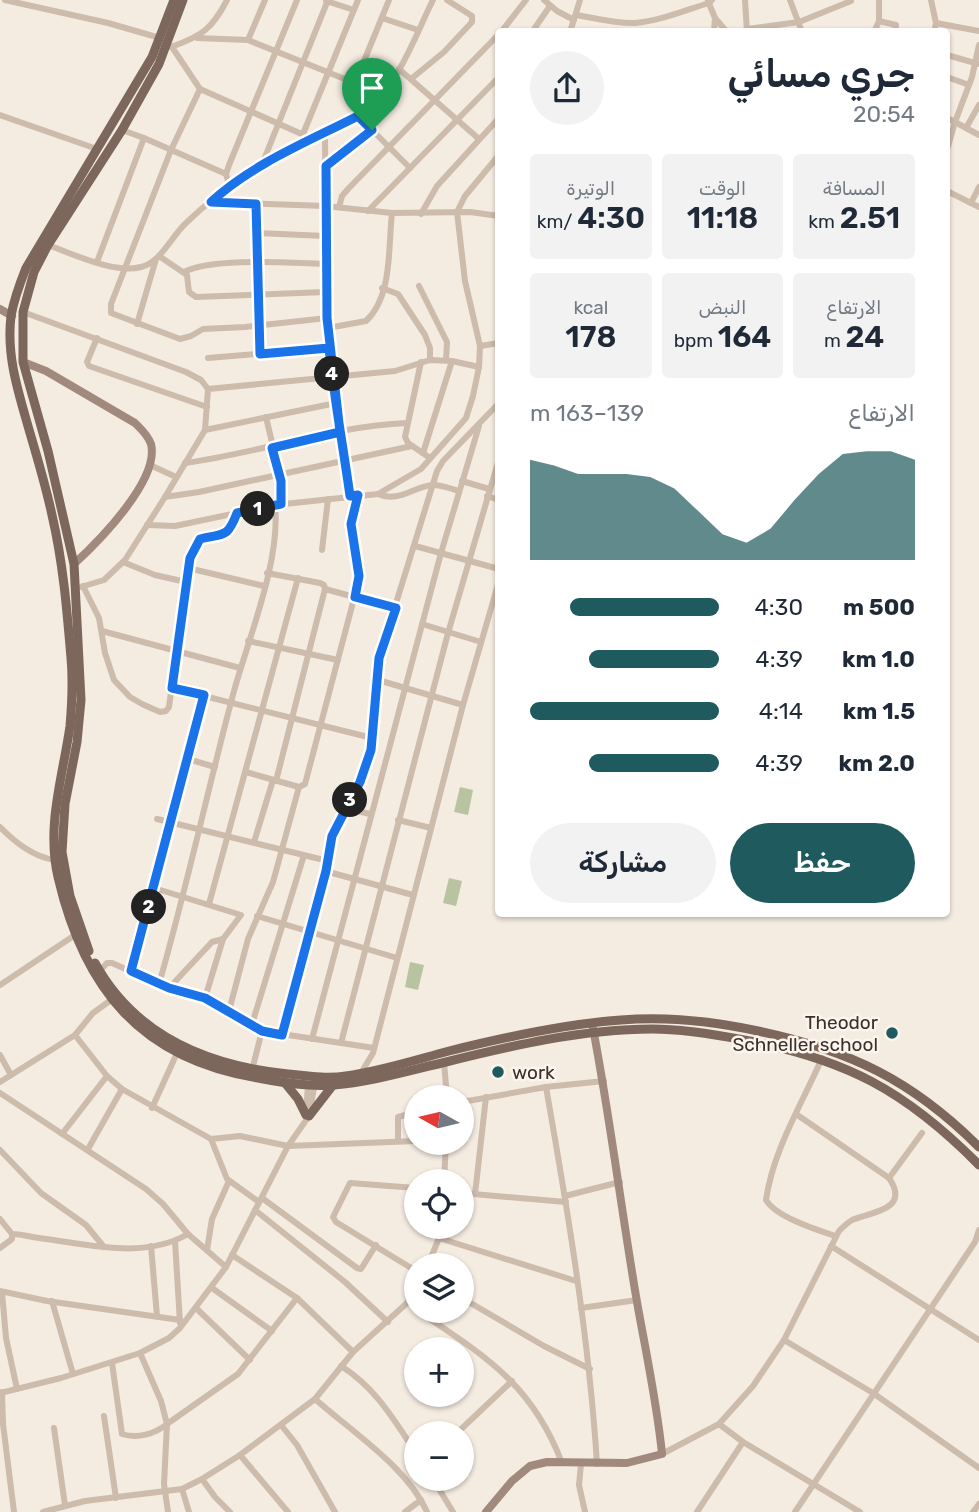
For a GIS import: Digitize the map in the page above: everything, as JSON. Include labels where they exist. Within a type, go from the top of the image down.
[{"type":"main road","points":[[174,0],[160,38],[30,260],[20,283],[12,316],[10,346],[13,373],[42,472],[63,570],[72,673],[63,786],[63,865],[76,920],[99,972],[118,997],[144,1022],[170,1041],[216,1061],[333,1085],[369,1081],[529,1043],[648,1029],[698,1031],[782,1047],[822,1058],[869,1079],[913,1106],[953,1138],[979,1165]]},
{"type":"main road","points":[[183,0],[169,48],[122,130],[48,246],[34,272],[23,312],[23,362],[80,587],[81,700],[77,742],[54,825],[55,860],[75,935],[96,979],[111,1000],[153,1038],[177,1053],[208,1067],[285,1083],[345,1077],[467,1047],[592,1023],[648,1018],[699,1020],[794,1038],[870,1066],[916,1093],[979,1147]]},
{"type":"main road","points":[[42,472],[52,468]]},
{"type":"main road","points":[[698,1031],[699,1020]]},
{"type":"main road","points":[[285,1083],[298,1099],[307,1117],[333,1085]]},
{"type":"street","points":[[5,0],[108,23],[160,38]]},
{"type":"street","points":[[197,38],[211,25],[227,0]]},
{"type":"street","points":[[248,40],[265,0]]},
{"type":"street","points":[[229,185],[226,174],[297,0]]},
{"type":"street","points":[[261,167],[327,0],[354,10]]},
{"type":"street","points":[[303,134],[358,0]]},
{"type":"street","points":[[355,83],[389,0]]},
{"type":"street","points":[[48,246],[125,269],[141,267],[158,257],[186,222],[229,185],[358,116],[383,94],[399,69],[433,0]]},
{"type":"street","points":[[411,79],[453,43],[473,20],[472,16],[447,0]]},
{"type":"street","points":[[504,28],[526,0]]},
{"type":"street","points":[[544,0],[550,6],[575,17],[639,23],[710,1],[715,18],[714,28]]},
{"type":"street","points":[[571,28],[580,0]]},
{"type":"street","points":[[745,0],[747,28]]},
{"type":"street","points":[[790,0],[801,28]]},
{"type":"street","points":[[760,28],[799,22],[852,0]]},
{"type":"street","points":[[876,28],[879,21],[879,0]]},
{"type":"street","points":[[932,0],[935,28]]},
{"type":"street","points":[[535,28],[550,6]]},
{"type":"street","points":[[382,18],[418,30]]},
{"type":"street","points":[[715,18],[724,28]]},
{"type":"street","points":[[879,21],[896,25],[896,28]]},
{"type":"street","points":[[639,23],[639,28]]},
{"type":"street","points":[[936,23],[979,31]]},
{"type":"street","points":[[313,139],[200,89],[169,48],[197,38],[248,40],[383,94]]},
{"type":"street","points":[[339,207],[348,189],[436,102],[495,38]]},
{"type":"street","points":[[950,140],[977,63],[979,46]]},
{"type":"street","points":[[950,56],[977,63]]},
{"type":"street","points":[[399,69],[479,139]]},
{"type":"street","points":[[950,77],[969,85]]},
{"type":"street","points":[[368,211],[495,81]]},
{"type":"street","points":[[200,89],[171,150],[110,312],[180,339],[203,329],[327,318]]},
{"type":"street","points":[[965,128],[979,105]]},
{"type":"street","points":[[0,115],[97,149]]},
{"type":"street","points":[[358,116],[410,168]]},
{"type":"street","points":[[950,120],[979,135]]},
{"type":"street","points":[[421,214],[437,186],[495,122]]},
{"type":"street","points":[[122,130],[226,174]]},
{"type":"street","points":[[326,166],[372,130]]},
{"type":"street","points":[[229,1011],[244,950],[273,881],[299,788],[304,784],[322,725],[359,576],[351,524],[354,495],[335,403],[329,348],[325,133]]},
{"type":"street","points":[[97,262],[145,138]]},
{"type":"street","points":[[378,494],[413,475],[466,418],[480,367],[480,346],[465,281],[457,212],[464,196],[495,160]]},
{"type":"street","points":[[491,166],[495,168]]},
{"type":"street","points":[[971,203],[979,187]]},
{"type":"street","points":[[950,192],[979,207]]},
{"type":"street","points":[[211,202],[325,206],[392,213],[457,212],[495,216]]},
{"type":"street","points":[[256,204],[260,354]]},
{"type":"street","points":[[328,328],[366,321],[376,308],[390,260],[392,213]]},
{"type":"street","points":[[257,233],[325,236]]},
{"type":"street","points":[[158,257],[184,272],[188,277],[189,292],[196,297],[326,292]]},
{"type":"street","points":[[137,324],[158,257]]},
{"type":"street","points":[[184,272],[197,267],[258,263],[326,264]]},
{"type":"street","points":[[419,286],[447,342],[449,360],[424,453]]},
{"type":"street","points":[[383,288],[398,294],[425,335],[429,344],[430,360]]},
{"type":"street","points":[[0,309],[12,316]]},
{"type":"street","points":[[23,312],[187,372],[201,380],[208,388],[205,430],[166,497],[123,562],[104,580],[80,587],[98,613],[105,653],[114,680],[130,697],[153,710],[164,712],[169,707],[190,558],[200,539],[223,536],[230,530],[237,513]]},
{"type":"street","points":[[97,338],[87,362],[89,366],[207,407]]},
{"type":"street","points":[[480,346],[495,344]]},
{"type":"street","points":[[208,358],[329,348]]},
{"type":"street","points":[[208,388],[396,371],[430,360],[449,360],[480,367]]},
{"type":"street","points":[[23,362],[46,371],[135,422],[151,444],[150,466],[119,518],[74,564]]},
{"type":"street","points":[[421,362],[405,438],[430,458]]},
{"type":"street","points":[[27,377],[46,371]]},
{"type":"street","points":[[205,430],[335,403]]},
{"type":"street","points":[[282,1035],[326,871],[332,836],[360,782],[371,750],[379,658],[433,485],[443,461],[495,408]]},
{"type":"street","points":[[159,984],[240,668],[264,586],[276,531],[279,475],[266,417]]},
{"type":"street","points":[[185,463],[272,448],[365,426],[407,424]]},
{"type":"street","points":[[312,1039],[441,553],[480,425]]},
{"type":"street","points":[[166,497],[412,446]]},
{"type":"street","points":[[150,466],[176,477]]},
{"type":"street","points":[[341,1043],[431,696],[495,471]]},
{"type":"street","points":[[462,481],[495,497]]},
{"type":"street","points":[[147,525],[175,526],[278,505],[354,495],[400,496],[433,485],[459,491]]},
{"type":"street","points":[[322,550],[328,499]]},
{"type":"street","points":[[415,546],[495,568]]},
{"type":"street","points":[[123,562],[155,575],[186,582]]},
{"type":"street","points":[[188,568],[264,586]]},
{"type":"street","points":[[267,573],[322,584],[325,589],[396,608]]},
{"type":"street","points":[[209,904],[298,578]]},
{"type":"street","points":[[254,842],[275,780],[325,589]]},
{"type":"street","points":[[361,1073],[374,1051],[430,828],[495,595]]},
{"type":"street","points":[[422,624],[481,642]]},
{"type":"street","points":[[102,631],[240,668]]},
{"type":"street","points":[[248,641],[338,660]]},
{"type":"street","points":[[378,680],[463,705]]},
{"type":"street","points":[[172,688],[372,738]]},
{"type":"street","points":[[131,971],[204,695]]},
{"type":"street","points":[[371,750],[387,754]]},
{"type":"street","points":[[188,759],[215,767]]},
{"type":"street","points":[[246,772],[299,788]]},
{"type":"street","points":[[345,808],[370,814]]},
{"type":"street","points":[[157,819],[328,861]]},
{"type":"street","points":[[398,820],[430,828]]},
{"type":"street","points":[[0,827],[35,854],[55,860]]},
{"type":"street","points":[[0,833],[9,835]]},
{"type":"street","points":[[252,1024],[304,855]]},
{"type":"street","points":[[326,871],[413,895]]},
{"type":"street","points":[[154,887],[241,915],[223,939],[205,998]]},
{"type":"street","points":[[257,916],[397,958]]},
{"type":"street","points":[[0,985],[75,935]]},
{"type":"street","points":[[169,988],[212,942],[223,939]]},
{"type":"street","points":[[99,972],[109,962],[169,988],[205,998],[262,1031],[374,1051]]},
{"type":"street","points":[[0,1082],[75,1034],[93,1013],[111,1000]]},
{"type":"street","points":[[592,1023],[604,1081],[637,1300],[658,1407],[662,1454]]},
{"type":"street","points":[[252,1070],[262,1031]]},
{"type":"street","points":[[75,1034],[107,1076],[122,1089],[211,1139],[240,1136],[288,1146],[404,1141]]},
{"type":"street","points":[[374,1051],[379,1070]]},
{"type":"street","points":[[152,1108],[177,1053]]},
{"type":"street","points":[[0,1055],[11,1075]]},
{"type":"street","points":[[822,1058],[773,1166],[766,1200],[771,1207],[797,1221],[835,1236]]},
{"type":"street","points":[[444,1062],[446,1085]]},
{"type":"street","points":[[62,1134],[107,1076]]},
{"type":"street","points":[[14,1512],[1,1424],[1,1393],[140,1353],[169,1338],[180,1328],[197,1309],[226,1267],[288,1146],[307,1117],[312,1081]]},
{"type":"street","points":[[474,1100],[546,1087],[604,1081]]},
{"type":"street","points":[[546,1087],[590,1369],[597,1464]]},
{"type":"street","points":[[88,1149],[122,1089]]},
{"type":"street","points":[[0,1093],[146,1189],[163,1204],[188,1234],[226,1267]]},
{"type":"street","points":[[486,1097],[475,1194],[565,1199],[620,1182]]},
{"type":"street","points":[[486,1512],[523,1470],[541,1463],[597,1464],[641,1461],[662,1454],[719,1424],[753,1386],[784,1340],[835,1236],[852,1220],[881,1212],[890,1206],[895,1190],[889,1178],[796,1114]]},
{"type":"street","points":[[398,1141],[398,1117],[404,1115]]},
{"type":"street","points":[[889,1178],[922,1133]]},
{"type":"street","points":[[211,1139],[229,1181],[357,1268],[361,1269],[376,1245]]},
{"type":"street","points":[[0,1150],[40,1194],[86,1225],[104,1247]]},
{"type":"street","points":[[207,1250],[212,1219],[229,1181]]},
{"type":"street","points":[[404,1187],[349,1183],[334,1217],[334,1221],[404,1263]]},
{"type":"street","points":[[255,1210],[337,1275],[388,1322]]},
{"type":"street","points":[[0,1219],[12,1234],[104,1247],[151,1246],[175,1241],[188,1234]]},
{"type":"street","points":[[795,1512],[977,1240],[979,1230]]},
{"type":"street","points":[[0,1248],[4,1242],[12,1239],[12,1234]]},
{"type":"street","points":[[442,1239],[576,1281]]},
{"type":"street","points":[[175,1241],[180,1328]]},
{"type":"street","points":[[151,1246],[157,1316]]},
{"type":"street","points":[[831,1246],[979,1340]]},
{"type":"street","points":[[232,1255],[297,1298],[353,1352]]},
{"type":"street","points":[[212,1287],[272,1331]]},
{"type":"street","points":[[17,1389],[2,1314],[1,1291],[180,1320]]},
{"type":"street","points":[[112,1363],[122,1434],[126,1436],[159,1431],[229,1381],[250,1360],[297,1298]]},
{"type":"street","points":[[581,1308],[637,1300]]},
{"type":"street","points":[[52,1301],[73,1374]]},
{"type":"street","points":[[474,1305],[590,1369]]},
{"type":"street","points":[[43,1512],[65,1505],[182,1489],[202,1479],[240,1455],[315,1399],[353,1352],[404,1306]]},
{"type":"street","points":[[197,1309],[250,1360]]},
{"type":"street","points":[[436,1323],[512,1381],[536,1408],[548,1428],[562,1462]]},
{"type":"street","points":[[784,1340],[873,1393],[979,1468]]},
{"type":"street","points":[[0,1350],[8,1350]]},
{"type":"street","points":[[140,1353],[161,1401],[167,1424],[164,1490],[167,1512]]},
{"type":"street","points":[[341,1366],[360,1378],[382,1401],[404,1435]]},
{"type":"street","points":[[470,1421],[512,1381]]},
{"type":"street","points":[[315,1399],[394,1466],[421,1500],[427,1512]]},
{"type":"street","points":[[104,1416],[116,1498]]},
{"type":"street","points":[[719,1424],[743,1442],[860,1512]]},
{"type":"street","points":[[281,1425],[335,1512]]},
{"type":"street","points":[[54,1428],[65,1505]]},
{"type":"street","points":[[697,1512],[743,1442]]},
{"type":"street","points":[[240,1455],[288,1512]]},
{"type":"street","points":[[581,1464],[579,1485],[585,1512]]},
{"type":"street","points":[[202,1479],[230,1512]]},
{"type":"street","points":[[182,1489],[189,1512]]},
{"type":"street","points":[[440,1491],[453,1512]]},
{"type":"street","points":[[405,1512],[421,1500]]},
{"type":"street","points":[[973,1512],[979,1504]]},
{"type":"green space","points":[[460,787],[473,790],[468,815],[454,812]]},
{"type":"green space","points":[[449,878],[462,881],[456,906],[443,903]]},
{"type":"green space","points":[[410,962],[424,965],[418,990],[405,987]]},
{"type":"place","name":"Theodor Schneller school","points":[[892,1033]]},
{"type":"place","name":"work","points":[[498,1072]]},
{"type":"route","points":[[372,130],[326,166],[327,318],[340,432],[272,448],[281,481],[281,504],[237,513],[226,534],[200,539],[190,558],[172,688],[204,695],[131,971],[169,988],[205,998],[262,1031],[282,1035],[326,871],[332,836],[360,782],[371,750],[379,658],[396,608],[355,597],[359,576],[351,524],[358,495],[350,496],[345,461],[340,432],[335,403],[329,348],[260,354],[256,204],[211,202],[229,185],[358,116],[372,130]]}]
